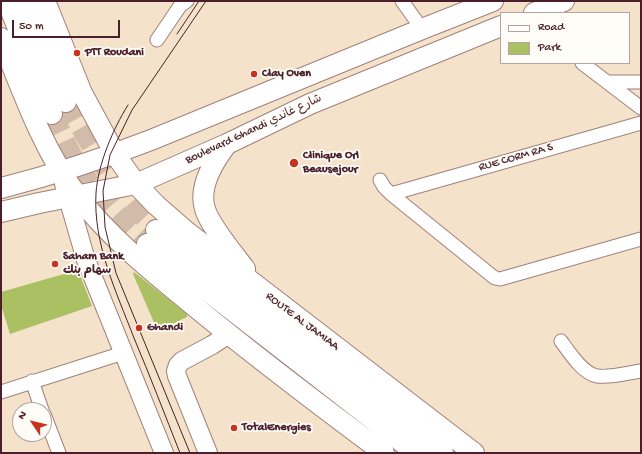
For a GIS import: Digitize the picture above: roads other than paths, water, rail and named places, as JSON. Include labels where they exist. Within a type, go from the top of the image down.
[{"type":"main road","points":[[7,1],[59,108],[26,1]]},
{"type":"main road","name":"ROUTE AL JAMIAA","points":[[45,1],[82,93],[115,154],[136,184],[156,205],[188,232],[474,453]]},
{"type":"main road","points":[[1,188],[115,154],[493,1]]},
{"type":"main road","points":[[536,12],[564,1]]},
{"type":"main road","name":"Boulevard Ghandi شارع غاندي","points":[[1,212],[136,184],[227,144],[310,104],[500,26]]},
{"type":"main road","points":[[1,38],[26,100],[73,197],[86,260],[164,453]]},
{"type":"main road","points":[[227,144],[214,162],[210,172],[204,199],[205,209],[218,231],[259,288]]},
{"type":"main road","points":[[73,197],[124,246],[229,334],[331,414],[384,453]]},
{"type":"main road","points":[[416,453],[152,237],[444,453]]},
{"type":"main road","points":[[208,453],[176,376],[176,371],[178,365],[182,361],[229,334]]},
{"type":"street","points":[[158,40],[180,6],[187,1]]},
{"type":"street","points":[[402,1],[422,29]]},
{"type":"street","points":[[583,64],[641,108]]},
{"type":"street","points":[[608,82],[641,82]]},
{"type":"street","name":"RUE CORM RA S","points":[[391,194],[641,123]]},
{"type":"street","points":[[380,180],[391,194],[491,275],[500,280],[641,239]]},
{"type":"street","points":[[561,341],[576,361],[584,369],[595,376],[610,376],[641,371]]},
{"type":"street","points":[[1,392],[123,353]]},
{"type":"street","points":[[32,381],[39,402]]},
{"type":"street","points":[[52,435],[59,453]]},
{"type":"tunnel","points":[[66,102],[118,188],[156,230]]},
{"type":"tunnel","points":[[52,114],[71,154],[85,176],[107,203],[147,244]]},
{"type":"tram line","points":[[177,34],[199,1]]},
{"type":"tram line","points":[[190,453],[116,273],[105,227],[103,191],[110,155],[132,110],[206,1]]},
{"type":"tram line","points":[[128,105],[107,147],[97,182],[96,212],[98,231],[113,285],[180,453]]},
{"type":"place","name":"PTT Roudani","points":[[77,53]]},
{"type":"place","name":"Clay Oven","points":[[254,74]]},
{"type":"place","name":"Clinique Orl Beausejour","points":[[294,163]]},
{"type":"place","name":"Saham Bank سهام بنك","points":[[55,264]]},
{"type":"place","name":"Ghandi","points":[[139,328]]},
{"type":"place","name":"TotalEnergies","points":[[234,428]]}]
